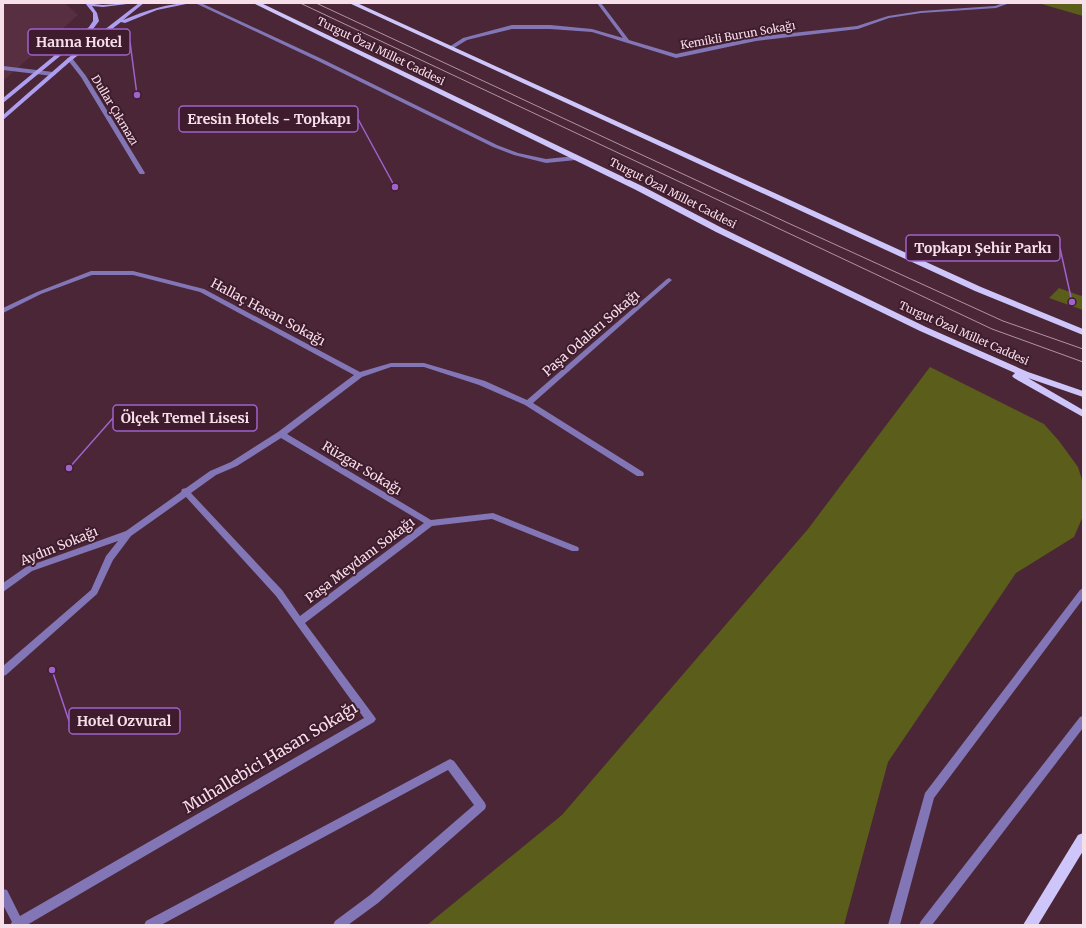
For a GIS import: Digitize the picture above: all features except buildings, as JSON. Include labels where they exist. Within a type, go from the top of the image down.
[{"type":"main road","points":[[87,4],[103,6],[127,3]]},
{"type":"main road","points":[[3,118],[70,59],[142,3]]},
{"type":"main road","points":[[116,24],[156,10],[189,3]]},
{"type":"main road","name":"Turgut Özal Millet Caddesi","points":[[256,3],[639,188],[719,230],[923,329],[980,355],[1057,386],[1083,394]]},
{"type":"main road","points":[[352,3],[452,47],[978,289],[1053,321],[1083,331]]},
{"type":"main road","points":[[3,101],[91,28],[96,21],[95,12],[87,4]]},
{"type":"main road","points":[[980,355],[1082,414]]},
{"type":"main road","points":[[1030,925],[1083,839]]},
{"type":"street","points":[[197,3],[320,60],[495,146],[516,154],[546,161],[576,158]]},
{"type":"street","points":[[599,3],[626,41]]},
{"type":"street","name":"Kemikli Burun Sokağı","points":[[452,47],[465,39],[512,27],[550,27],[592,31],[676,56],[756,39],[858,26],[888,17],[921,12],[996,7],[1008,3]]},
{"type":"street","name":"Dullar Çıkmazı","points":[[70,59],[142,173]]},
{"type":"street","points":[[3,68],[53,74]]},
{"type":"street","name":"Hallaç Hasan Sokağı","points":[[3,311],[39,293],[91,273],[133,274],[202,290],[359,375]]},
{"type":"street","name":"Paşa Odaları Sokağı","points":[[528,403],[669,280]]},
{"type":"street","points":[[3,672],[94,592],[109,558],[128,534],[185,491],[213,473],[234,464],[281,434],[326,402],[359,375],[392,365],[424,365],[482,383],[528,403],[640,474]]},
{"type":"street","name":"Rüzgar Sokağı","points":[[281,434],[430,523]]},
{"type":"street","name":"Muhallebici Hasan Sokağı","points":[[18,924],[371,719],[279,593],[185,491]]},
{"type":"street","name":"Paşa Meydanı Sokağı","points":[[299,622],[430,523],[493,516],[576,549]]},
{"type":"street","name":"Aydın Sokağı","points":[[3,588],[29,569],[128,534]]},
{"type":"street","points":[[894,925],[929,796],[1083,592]]},
{"type":"street","points":[[925,925],[1083,720]]},
{"type":"street","points":[[150,925],[450,764],[481,806],[374,899],[339,925]]},
{"type":"street","points":[[3,894],[18,924]]},
{"type":"shaded area","points":[[3,3],[65,3],[78,15],[3,81]]},
{"type":"shaded area","points":[[1038,3],[1083,3],[1083,16]]},
{"type":"shaded area","points":[[1059,288],[1081,296],[1083,293],[1083,310],[1049,298]]},
{"type":"shaded area","points":[[930,367],[1044,424],[1059,441],[1078,467],[1083,483],[1083,516],[1074,537],[1016,573],[888,762],[844,925],[427,925],[562,815],[808,529]]},
{"type":"tram line","points":[[300,3],[992,329],[1083,362]]},
{"type":"tram line","points":[[316,3],[788,223],[1003,321],[1083,349]]},
{"type":"place","name":"Hanna Hotel","points":[[137,95]]},
{"type":"place","name":"Eresin Hotels - Topkapı","points":[[395,187]]},
{"type":"place","name":"Topkapı Şehir Parkı","points":[[1072,302]]},
{"type":"place","name":"Ölçek Temel Lisesi","points":[[69,468]]},
{"type":"place","name":"Hotel Ozvural","points":[[52,670]]}]
